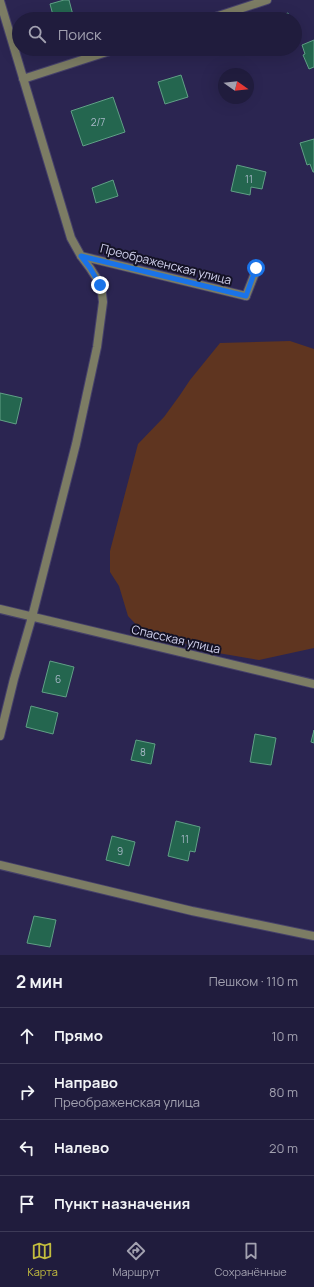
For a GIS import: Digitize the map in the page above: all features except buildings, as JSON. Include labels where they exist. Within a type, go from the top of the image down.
[{"type":"street","points":[[230,12],[267,0]]},
{"type":"street","points":[[0,1],[12,42]]},
{"type":"street","points":[[0,736],[78,436],[97,347],[103,302],[100,285],[71,238],[16,56]]},
{"type":"street","points":[[23,79],[94,56]]},
{"type":"street","name":"Преображенская улица","points":[[81,256],[246,296],[256,268]]},
{"type":"street","name":"Спасская улица","points":[[0,608],[32,617],[314,684]]},
{"type":"street","points":[[0,865],[192,911],[314,936]]},
{"type":"shaded area","points":[[290,341],[314,349],[314,648],[259,660],[218,653],[174,640],[147,636],[128,616],[119,586],[110,572],[110,551],[138,444],[164,417],[190,380],[220,343]]},
{"type":"route","points":[[100,285],[81,256],[246,296],[256,268]]}]
